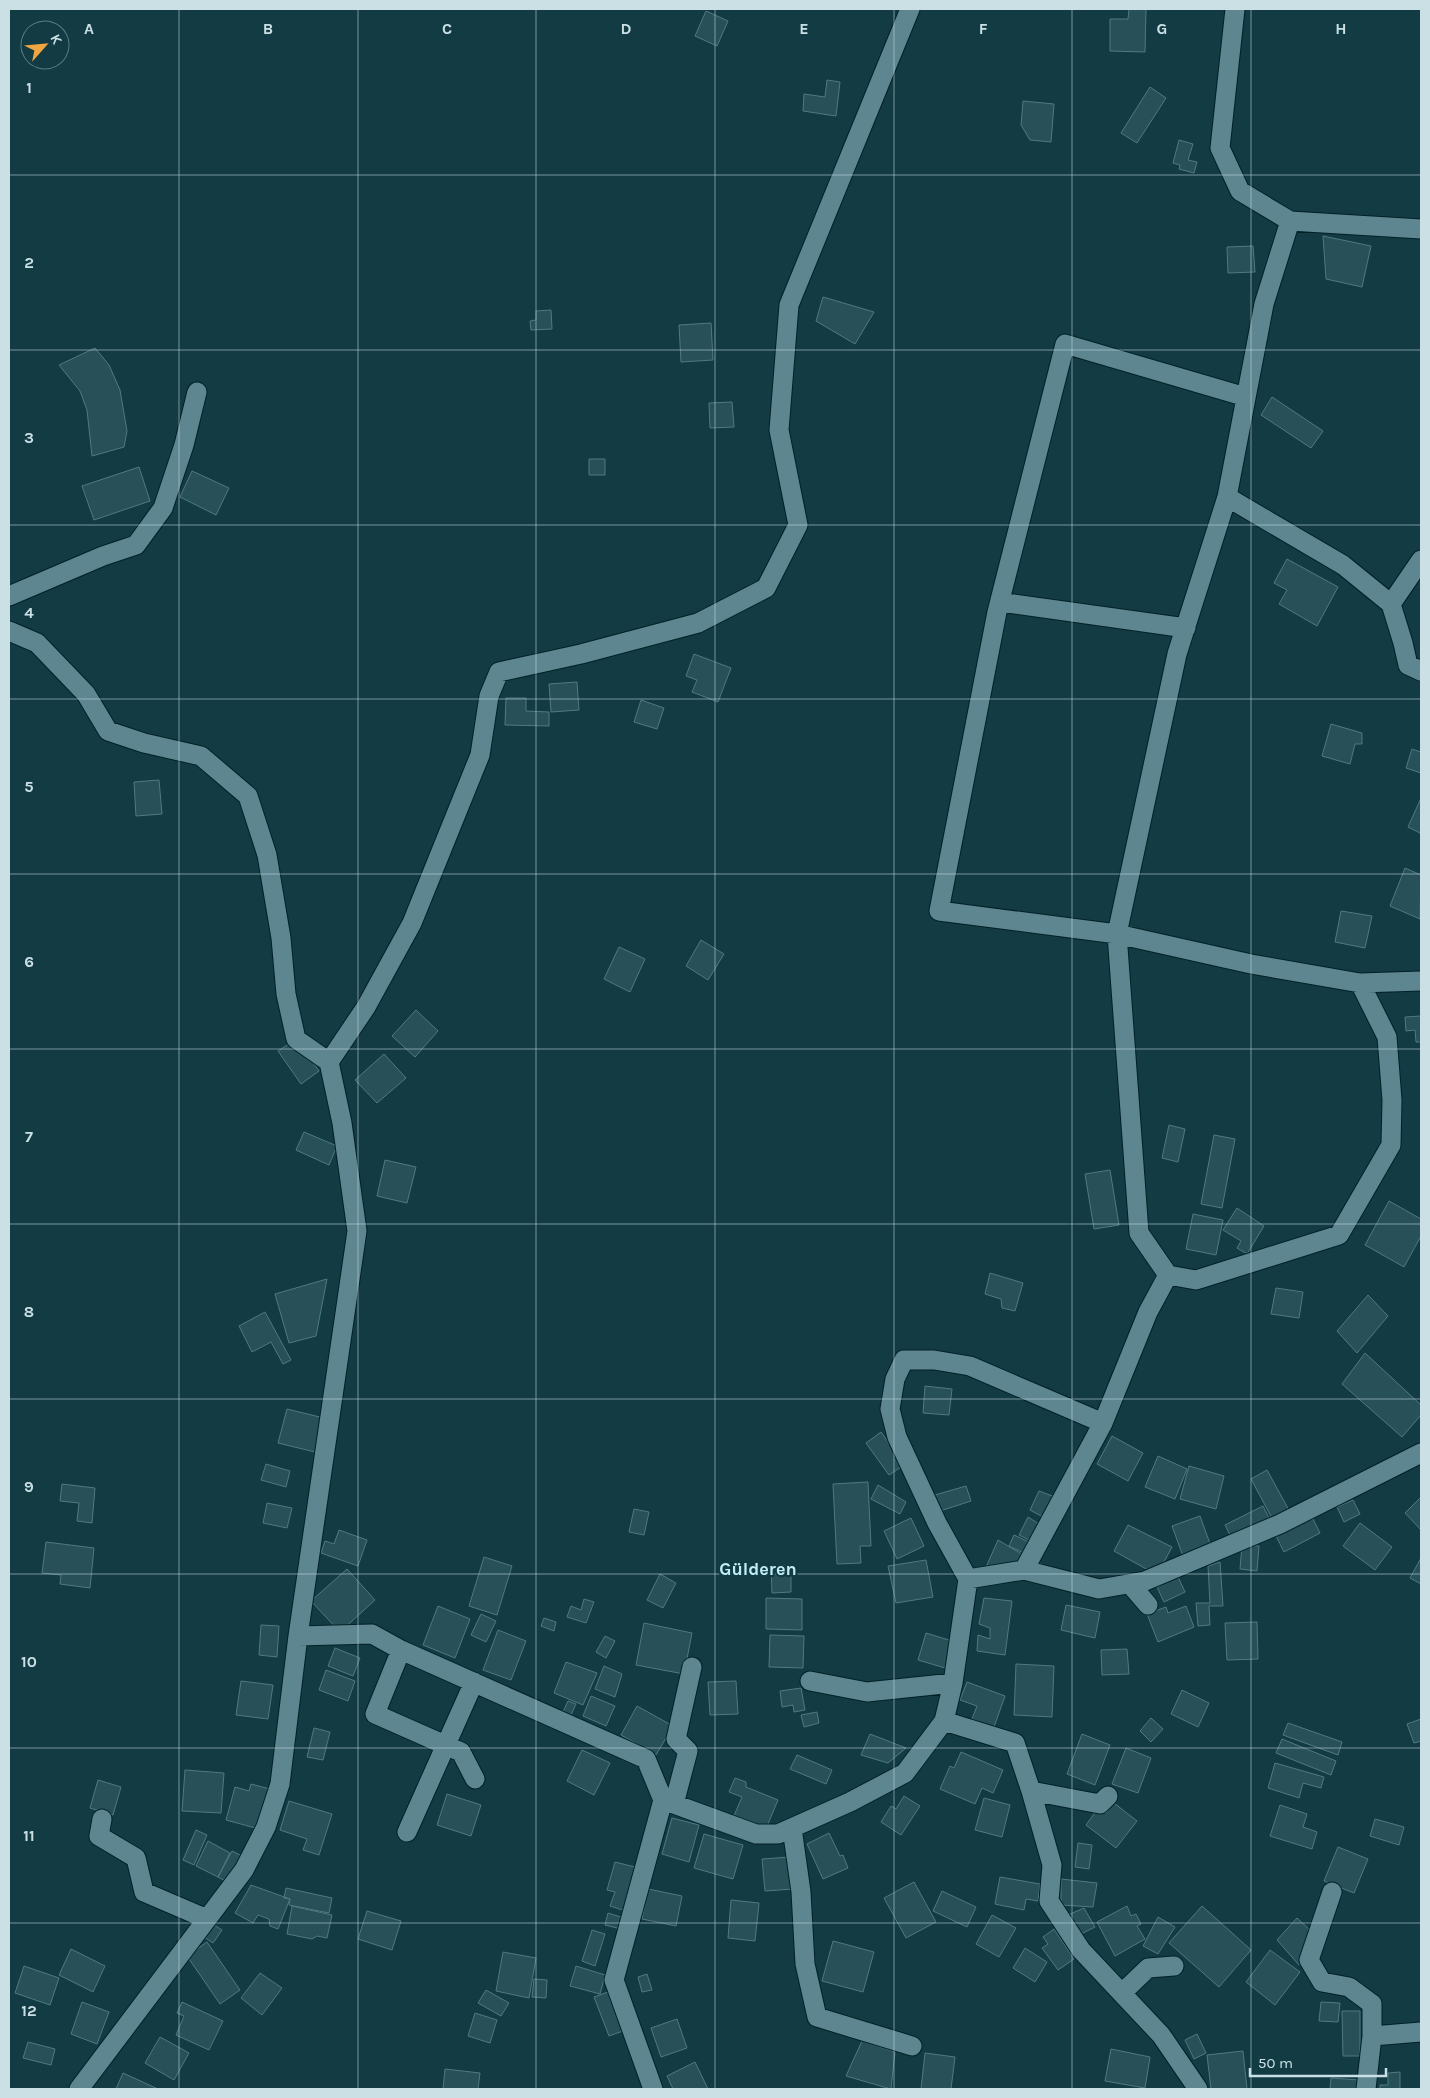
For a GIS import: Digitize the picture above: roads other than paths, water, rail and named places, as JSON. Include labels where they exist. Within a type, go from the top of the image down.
[{"type":"street","points":[[329,1062],[366,1007],[412,922],[480,755],[489,696],[499,672],[581,654],[698,623],[766,588],[798,525],[779,430],[790,304],[910,9]]},
{"type":"street","points":[[1235,9],[1220,148],[1240,191],[1290,221],[1421,229]]},
{"type":"street","points":[[1290,221],[1264,304],[1227,497],[1177,654],[1117,934],[1139,1232],[1168,1275],[1196,1280],[1339,1235],[1391,1145],[1392,1100],[1387,1037],[1360,984]]},
{"type":"street","points":[[1246,397],[1065,344],[1000,602],[939,911],[1117,934],[1250,964],[1360,984],[1421,980]]},
{"type":"street","points":[[9,596],[103,556],[136,546],[163,508],[184,445],[197,392]]},
{"type":"street","points":[[1227,497],[1343,565],[1391,604],[1404,643],[1408,664],[1421,670]]},
{"type":"street","points":[[1391,604],[1421,560]]},
{"type":"street","points":[[1000,602],[1186,628]]},
{"type":"street","points":[[9,631],[37,643],[86,694],[108,730],[144,743],[201,756],[248,796],[268,855],[281,938],[286,994],[296,1038],[329,1062],[342,1123],[358,1231],[298,1636],[280,1784],[266,1827],[244,1870],[80,2089]]},
{"type":"street","points":[[1024,1570],[1103,1423],[1148,1312],[1168,1275]]},
{"type":"street","points":[[298,1636],[372,1634],[401,1650],[646,1759],[669,1802],[756,1834],[778,1834],[850,1802],[905,1773],[944,1721],[953,1684],[968,1579],[938,1524],[897,1437],[890,1409],[895,1378],[904,1360],[934,1360],[970,1366],[1103,1423]]},
{"type":"street","points":[[968,1579],[1024,1570],[1099,1589],[1145,1581],[1280,1524],[1421,1453]]},
{"type":"street","points":[[1130,1584],[1148,1605]]},
{"type":"street","points":[[401,1650],[375,1714],[461,1752],[475,1779]]},
{"type":"street","points":[[652,2089],[614,1980],[669,1802],[688,1751],[676,1739],[692,1667]]},
{"type":"street","points":[[810,1681],[868,1692],[953,1684]]},
{"type":"street","points":[[407,1832],[474,1682]]},
{"type":"street","points":[[944,1721],[1015,1744],[1031,1791],[1052,1865],[1049,1901],[1081,1950],[1161,2035],[1198,2089]]},
{"type":"street","points":[[1031,1791],[1100,1804],[1108,1796]]},
{"type":"street","points":[[102,1818],[99,1836],[136,1858],[144,1892],[207,1919]]},
{"type":"street","points":[[792,1828],[801,1892],[805,1964],[817,2017],[912,2046]]},
{"type":"street","points":[[1332,1892],[1309,1960],[1322,1982],[1349,1987],[1372,2004],[1372,2036],[1366,2089]]},
{"type":"street","points":[[1122,1993],[1148,1968],[1174,1966]]},
{"type":"street","points":[[1372,2036],[1421,2032]]},
{"type":"district","name":"Gülderen","points":[[758,1569]]}]
